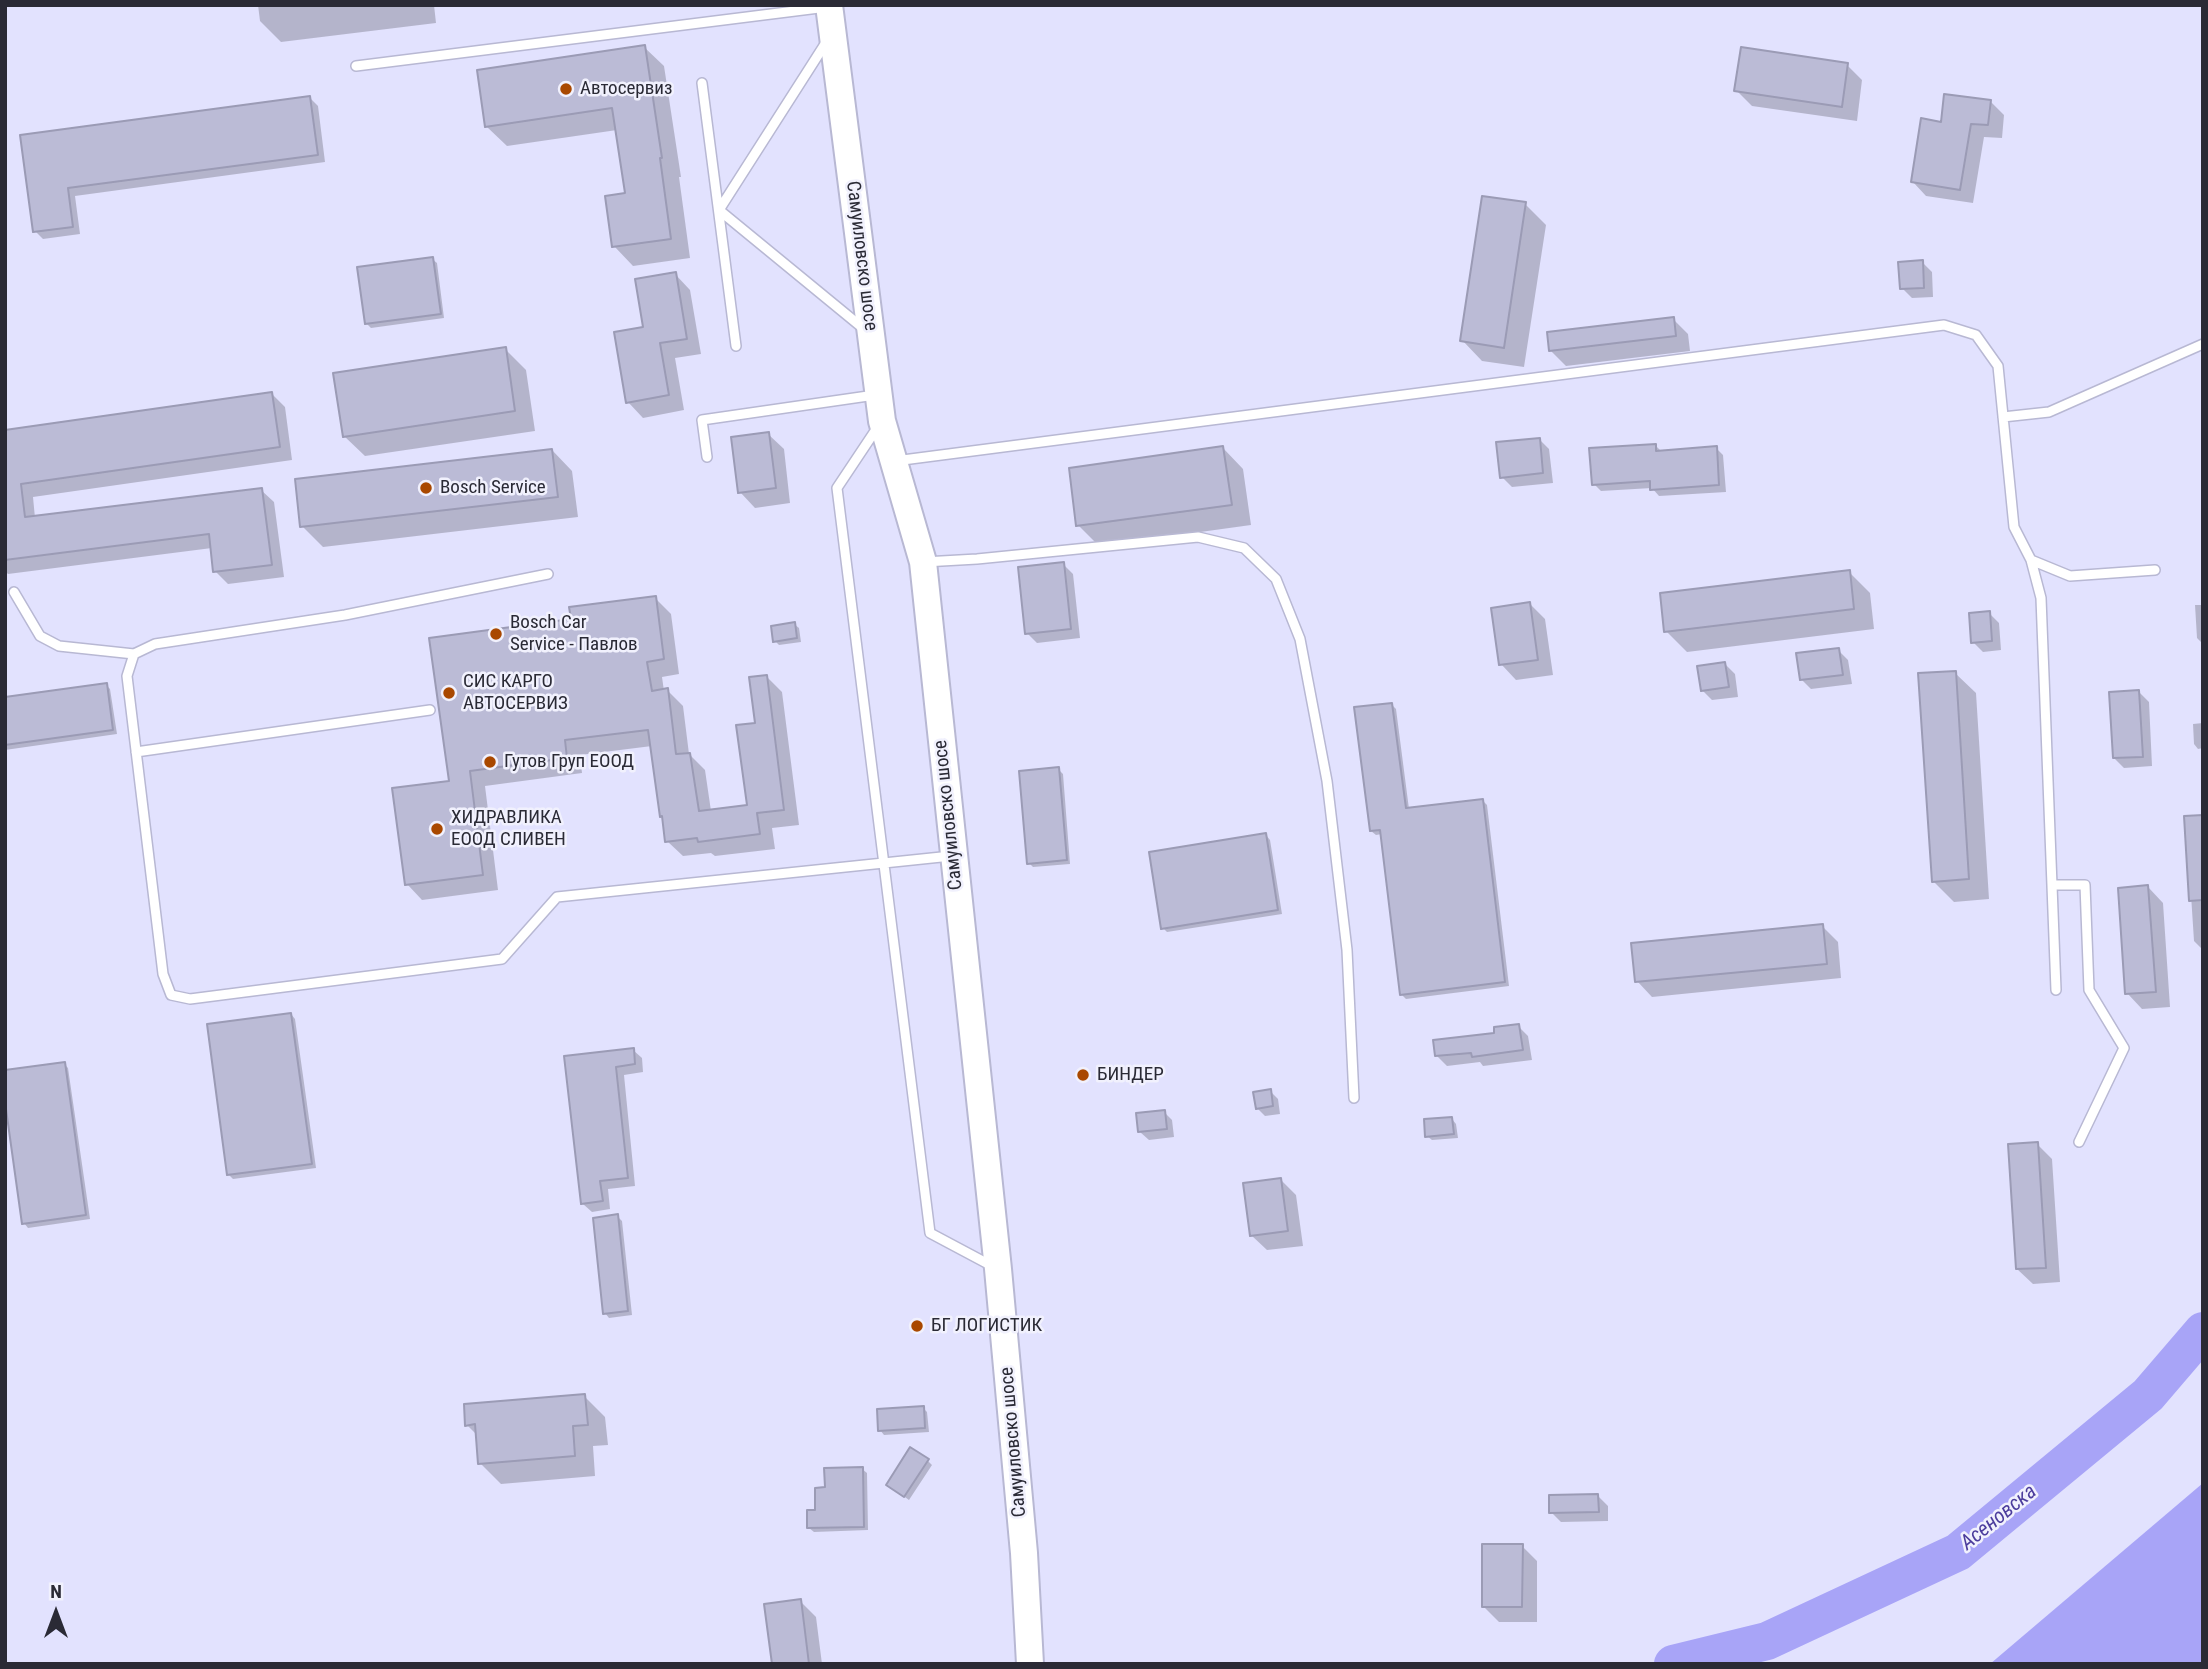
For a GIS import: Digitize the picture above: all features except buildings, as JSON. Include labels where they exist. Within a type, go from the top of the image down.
[{"type":"street","name":"Самуиловско шосе","points":[[829,6],[882,421],[923,562],[998,1269],[1024,1553],[1030,1664]]},
{"type":"lane","points":[[356,66],[829,6]]},
{"type":"lane","points":[[719,210],[833,33]]},
{"type":"lane","points":[[702,83],[736,346]]},
{"type":"lane","points":[[719,210],[871,334]]},
{"type":"lane","points":[[893,461],[1944,325],[1976,335],[1998,366],[2014,527],[2031,560],[2041,598],[2056,990]]},
{"type":"lane","points":[[2003,417],[2049,412],[2203,344]]},
{"type":"lane","points":[[707,457],[702,420],[878,394]]},
{"type":"lane","points":[[882,421],[837,488],[930,1233],[998,1269]]},
{"type":"lane","points":[[923,562],[1198,537],[1244,548],[1276,579],[1300,639],[1327,780],[1347,950],[1354,1098]]},
{"type":"lane","points":[[2031,560],[2070,576],[2155,570]]},
{"type":"lane","points":[[14,592],[40,636],[59,646],[134,654],[155,644],[345,615],[548,574]]},
{"type":"lane","points":[[134,654],[127,676],[163,974],[171,995],[190,999],[502,959],[557,897],[954,856]]},
{"type":"lane","points":[[136,752],[430,710]]},
{"type":"lane","points":[[2053,886],[2085,885],[2089,990],[2124,1048],[2079,1142]]},
{"type":"shaded area","points":[[2203,1483],[2203,1664],[1990,1664]]},
{"type":"waterway","name":"Асеновска","points":[[1673,1664],[1767,1641],[1958,1552],[2148,1395],[2203,1331]]},
{"type":"place","name":"Автосервиз","points":[[566,89]]},
{"type":"place","name":"Bosch Service","points":[[426,488]]},
{"type":"place","name":"Bosch Car Service - Павлов","points":[[496,634]]},
{"type":"place","name":"СИС КАРГО АВТОСЕРВИЗ","points":[[449,693]]},
{"type":"place","name":"Гутов Груп ЕООД","points":[[490,762]]},
{"type":"place","name":"ХИДРАВЛИКА ЕООД СЛИВЕН","points":[[437,829]]},
{"type":"place","name":"БИНДЕР","points":[[1083,1075]]},
{"type":"place","name":"БГ ЛОГИСТИК","points":[[917,1326]]}]
